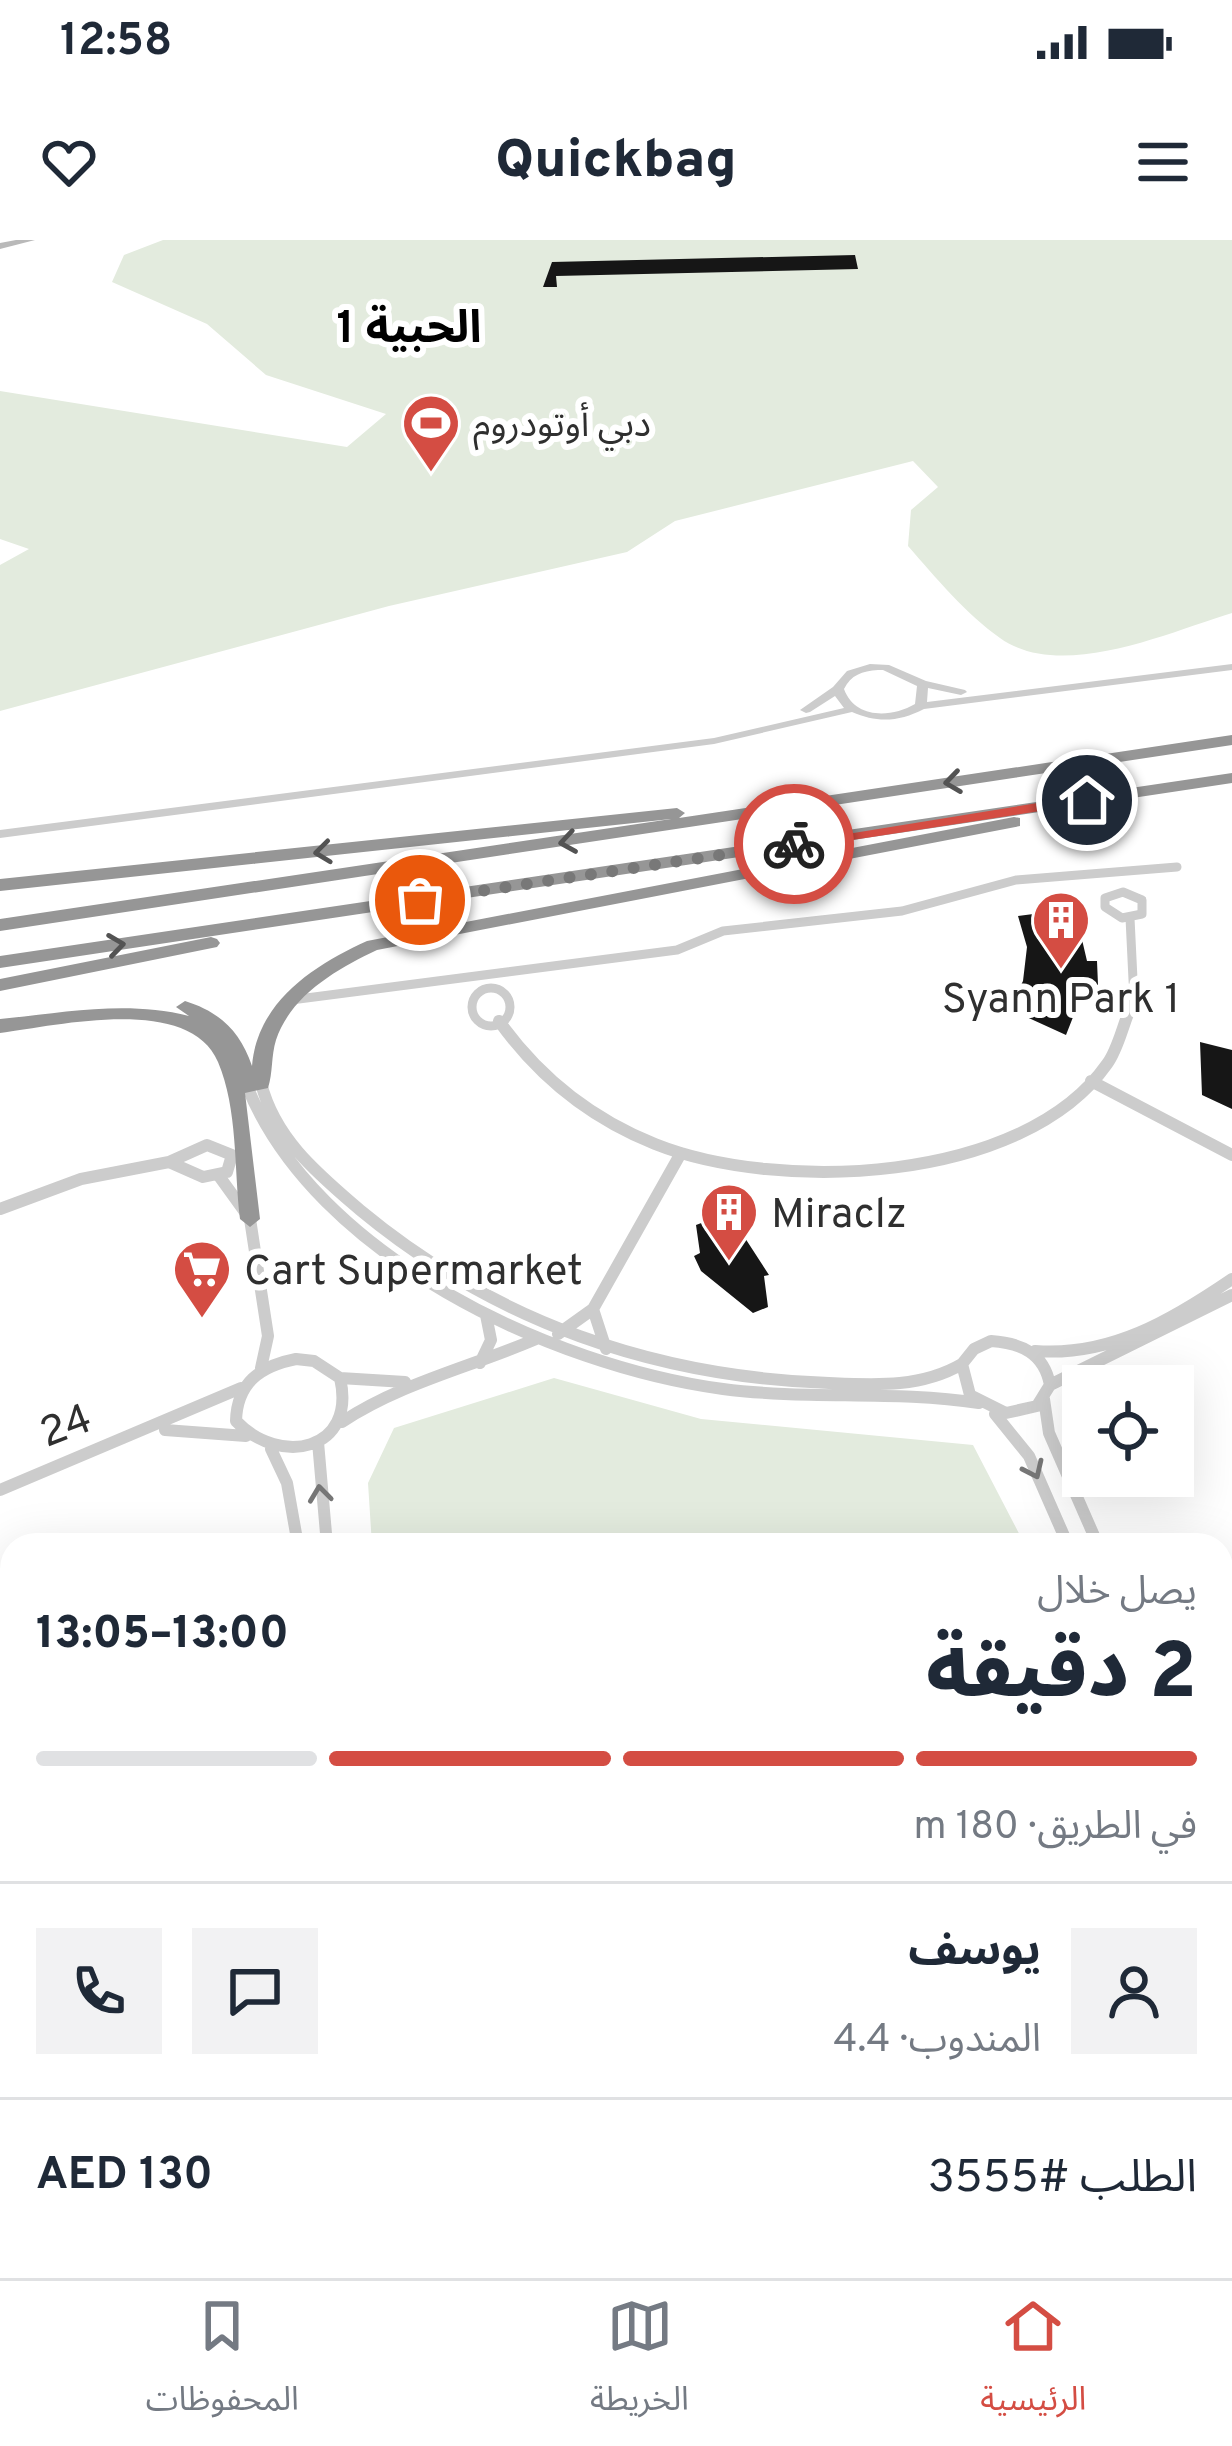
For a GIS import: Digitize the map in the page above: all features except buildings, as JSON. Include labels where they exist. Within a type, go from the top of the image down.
[{"type":"highway","points":[[0,925],[1232,740]]},
{"type":"highway","points":[[0,962],[1232,778]]},
{"type":"highway","points":[[254,1085],[266,1039],[290,1000],[336,962],[393,938],[969,834],[1087,800]]},
{"type":"highway","points":[[0,900],[280,858],[620,816],[774,808]]},
{"type":"highway","points":[[0,885],[280,858]]},
{"type":"highway","points":[[0,985],[159,956],[291,920]]},
{"type":"highway","points":[[0,1024],[144,1003],[188,1008],[231,1035],[254,1085]]},
{"type":"highway","points":[[0,1024],[140,1013],[178,1018],[208,1034],[230,1071],[250,1220]]},
{"type":"main road","points":[[0,246],[30,240]]},
{"type":"street","points":[[0,830],[706,734],[790,716],[826,701],[850,673],[873,667],[897,669],[923,684],[959,692],[1232,663]]},
{"type":"street","points":[[0,830],[714,741],[852,709],[890,717],[921,706],[1232,663]]},
{"type":"street","points":[[921,706],[923,684]]},
{"type":"street","points":[[838,688],[852,709]]},
{"type":"street","points":[[290,1000],[677,950],[723,931],[902,910],[1016,880],[1177,867]]},
{"type":"street","points":[[500,1022],[534,1067],[563,1093],[616,1125],[681,1153],[746,1168],[814,1175],[881,1172],[945,1161],[1003,1141],[1052,1114],[1091,1081],[1115,1050],[1138,985],[1130,918]]},
{"type":"street","points":[[1091,1081],[1232,1155]]},
{"type":"street","points":[[254,1085],[277,1145],[358,1231],[429,1285],[537,1339],[617,1368],[727,1390],[925,1395],[1018,1413],[1047,1392],[1232,1295]]},
{"type":"street","points":[[254,1085],[297,1152],[400,1246],[490,1303],[558,1334],[656,1364],[809,1385],[909,1384],[962,1364],[974,1349],[991,1341],[1029,1349],[1088,1350],[1180,1311],[1232,1279]]},
{"type":"street","points":[[0,1209],[81,1179],[169,1162],[199,1147],[222,1147],[233,1160],[219,1176],[203,1178],[169,1162]]},
{"type":"street","points":[[558,1334],[593,1309],[681,1153]]},
{"type":"street","points":[[219,1176],[250,1220],[268,1336],[261,1368]]},
{"type":"street","points":[[593,1309],[606,1349]]},
{"type":"street","points":[[479,1364],[491,1340],[486,1315]]},
{"type":"street","points":[[412,1382],[340,1378],[314,1361],[296,1359],[261,1368],[242,1387],[236,1421],[246,1436],[271,1449],[318,1442],[360,1407],[412,1382],[479,1364],[537,1339]]},
{"type":"street","points":[[1029,1349],[1045,1365],[1049,1433],[1093,1533]]},
{"type":"street","points":[[962,1364],[963,1385],[1018,1437],[1062,1533]]},
{"type":"street","points":[[338,1425],[346,1409],[340,1378]]},
{"type":"street","name":"24","points":[[0,1490],[58,1460],[157,1431],[242,1387]]},
{"type":"street","name":"24","points":[[157,1431],[246,1436]]},
{"type":"street","points":[[318,1442],[325,1533]]},
{"type":"street","points":[[271,1449],[287,1483],[296,1533]]},
{"type":"shaded area","name":"دبي أوتودروم","points":[[163,240],[1232,240],[1232,613],[1115,649],[1053,655],[1025,650],[975,618],[908,546],[911,510],[938,487],[913,461],[675,521],[627,552],[389,606],[0,711],[0,565],[29,549],[0,539],[0,391],[347,447],[386,414],[266,375],[207,324],[112,282],[124,255]]},
{"type":"shaded area","points":[[554,1378],[701,1419],[973,1445],[1019,1533],[371,1533],[368,1483],[394,1428]]},
{"type":"way so far","points":[[420,900],[794,844]]},
{"type":"place","name":"دبي أوتودروم","points":[[431,474]]},
{"type":"place","name":"Syann Park 1","points":[[1061,971]]},
{"type":"place","name":"Miraclz","points":[[729,1263]]},
{"type":"place","name":"Cart Supermarket","points":[[202,1320]]},
{"type":"district","name":"الحبية 1","points":[[409,326]]},
{"type":"route","points":[[794,844],[1087,800]]}]
